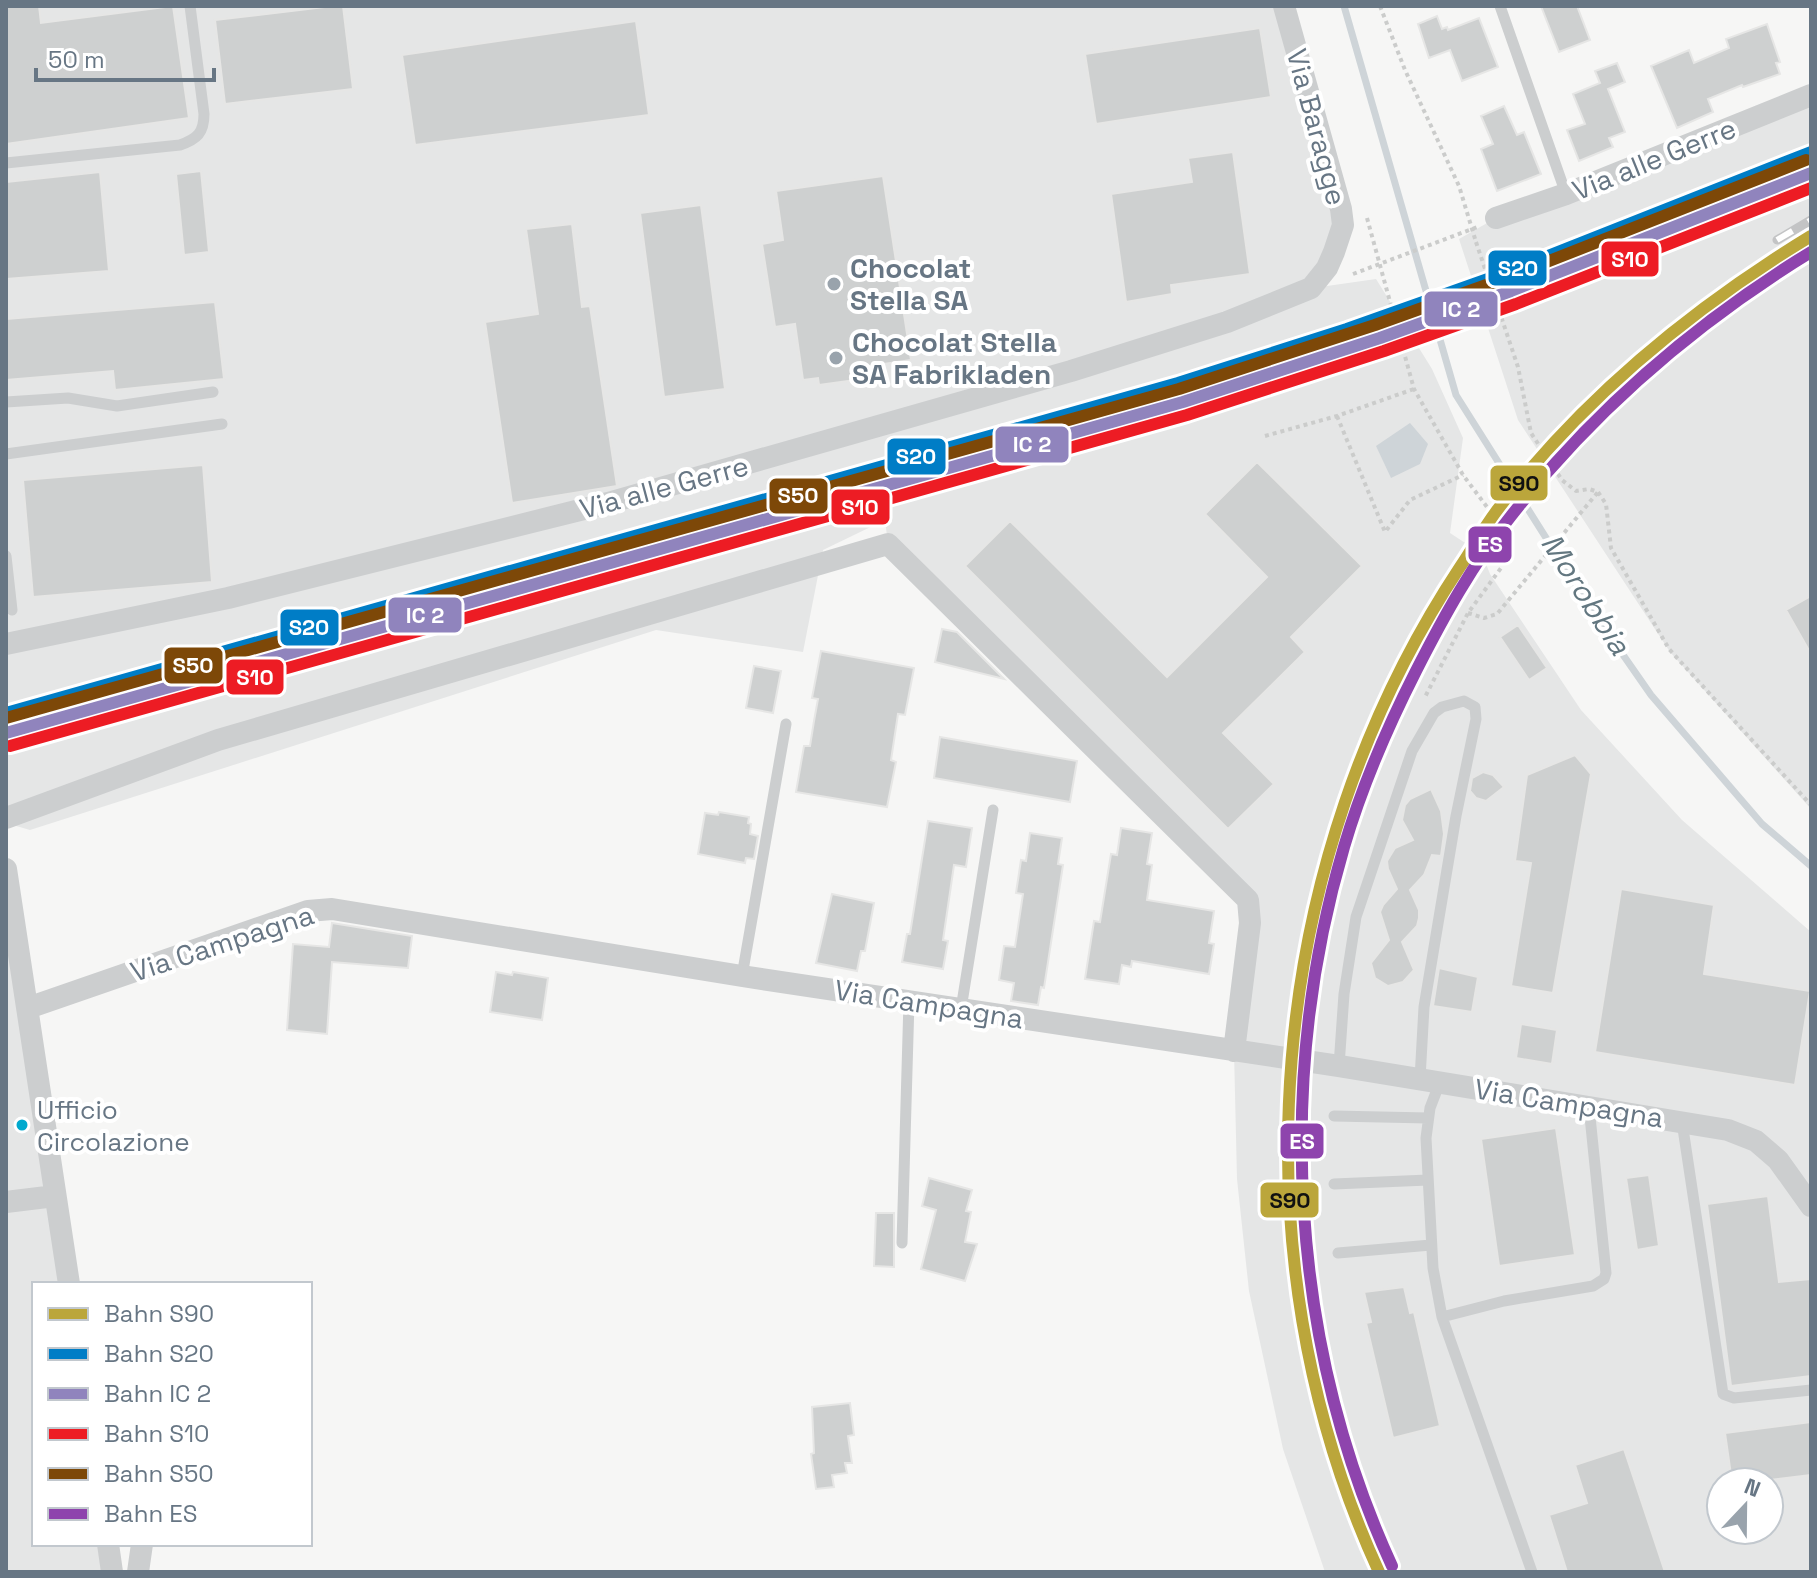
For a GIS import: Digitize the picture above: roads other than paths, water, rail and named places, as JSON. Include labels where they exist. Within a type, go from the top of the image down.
[{"type":"street","name":"Via Baragge","points":[[1284,6],[1343,225],[1327,268],[1311,288]]},
{"type":"street","name":"Via alle Gerre","points":[[1488,222],[1566,194],[1811,95]]},
{"type":"street","name":"Via alle Gerre","points":[[6,644],[228,598],[608,503],[1071,371],[1227,322],[1311,288]]},
{"type":"street","points":[[6,818],[218,740],[888,544],[1248,900],[1250,923],[1234,1051]]},
{"type":"street","points":[[6,869],[69,1282]]},
{"type":"street","name":"Via Campagna","points":[[28,1008],[320,909],[1339,1066],[1728,1130],[1756,1141],[1778,1160],[1811,1206]]},
{"type":"street","points":[[6,1202],[55,1196]]},
{"type":"lane","points":[[6,163],[180,145],[197,138],[204,126],[204,114],[190,6]]},
{"type":"lane","points":[[1500,6],[1566,194]]},
{"type":"lane","points":[[6,402],[68,398],[117,406],[213,392]]},
{"type":"lane","points":[[6,454],[222,424]]},
{"type":"lane","points":[[6,556],[12,610]]},
{"type":"lane","points":[[1339,1066],[1344,994],[1356,917],[1412,751],[1434,713],[1447,704],[1464,701],[1475,707],[1476,719],[1456,816],[1424,1007],[1430,1081],[1426,1138],[1431,1245],[1442,1317],[1532,1572]]},
{"type":"lane","points":[[742,976],[786,724]]},
{"type":"lane","points":[[961,1009],[993,810]]},
{"type":"lane","points":[[902,1243],[909,1001]]},
{"type":"lane","points":[[1442,1317],[1504,1301],[1593,1286],[1604,1279],[1606,1273],[1589,1107]]},
{"type":"lane","points":[[1334,1116],[1428,1118]]},
{"type":"lane","points":[[1682,1122],[1723,1394],[1734,1398],[1811,1390]]},
{"type":"lane","points":[[1334,1184],[1428,1180]]},
{"type":"lane","points":[[1338,1253],[1431,1245]]},
{"type":"waterway","name":"Morobbia","points":[[1344,6],[1456,395],[1589,606],[1651,695],[1762,824],[1811,866]]},
{"type":"railway","points":[[1777,240],[1811,220]]},
{"type":"rail line","name":"S20","points":[[6,713],[1178,383],[1347,329],[1505,273],[1811,152]]},
{"type":"rail line","name":"S50","points":[[6,718],[1179,389],[1506,278],[1806,160]]},
{"type":"rail line","name":"S10","points":[[10,746],[1187,415],[1516,304],[1811,188]]},
{"type":"rail line","name":"S90","points":[[1379,1572],[1332,1449],[1302,1321],[1289,1191],[1292,1059],[1310,929],[1345,803],[1395,681],[1483,530],[1531,468],[1566,429],[1642,358],[1724,294],[1811,236]]},
{"type":"rail line","name":"ES","points":[[1392,1566],[1358,1481],[1332,1393],[1314,1303],[1304,1211],[1302,1119],[1308,1027],[1322,936],[1351,824],[1385,736],[1426,651],[1471,572],[1511,516],[1577,440],[1649,370],[1727,308],[1811,252]]},
{"type":"place","name":"Chocolat Stella SA","points":[[834,284]]},
{"type":"place","name":"Chocolat Stella SA Fabrikladen","points":[[836,358]]},
{"type":"place","name":"Ufficio Circolazione","points":[[22,1125]]}]
